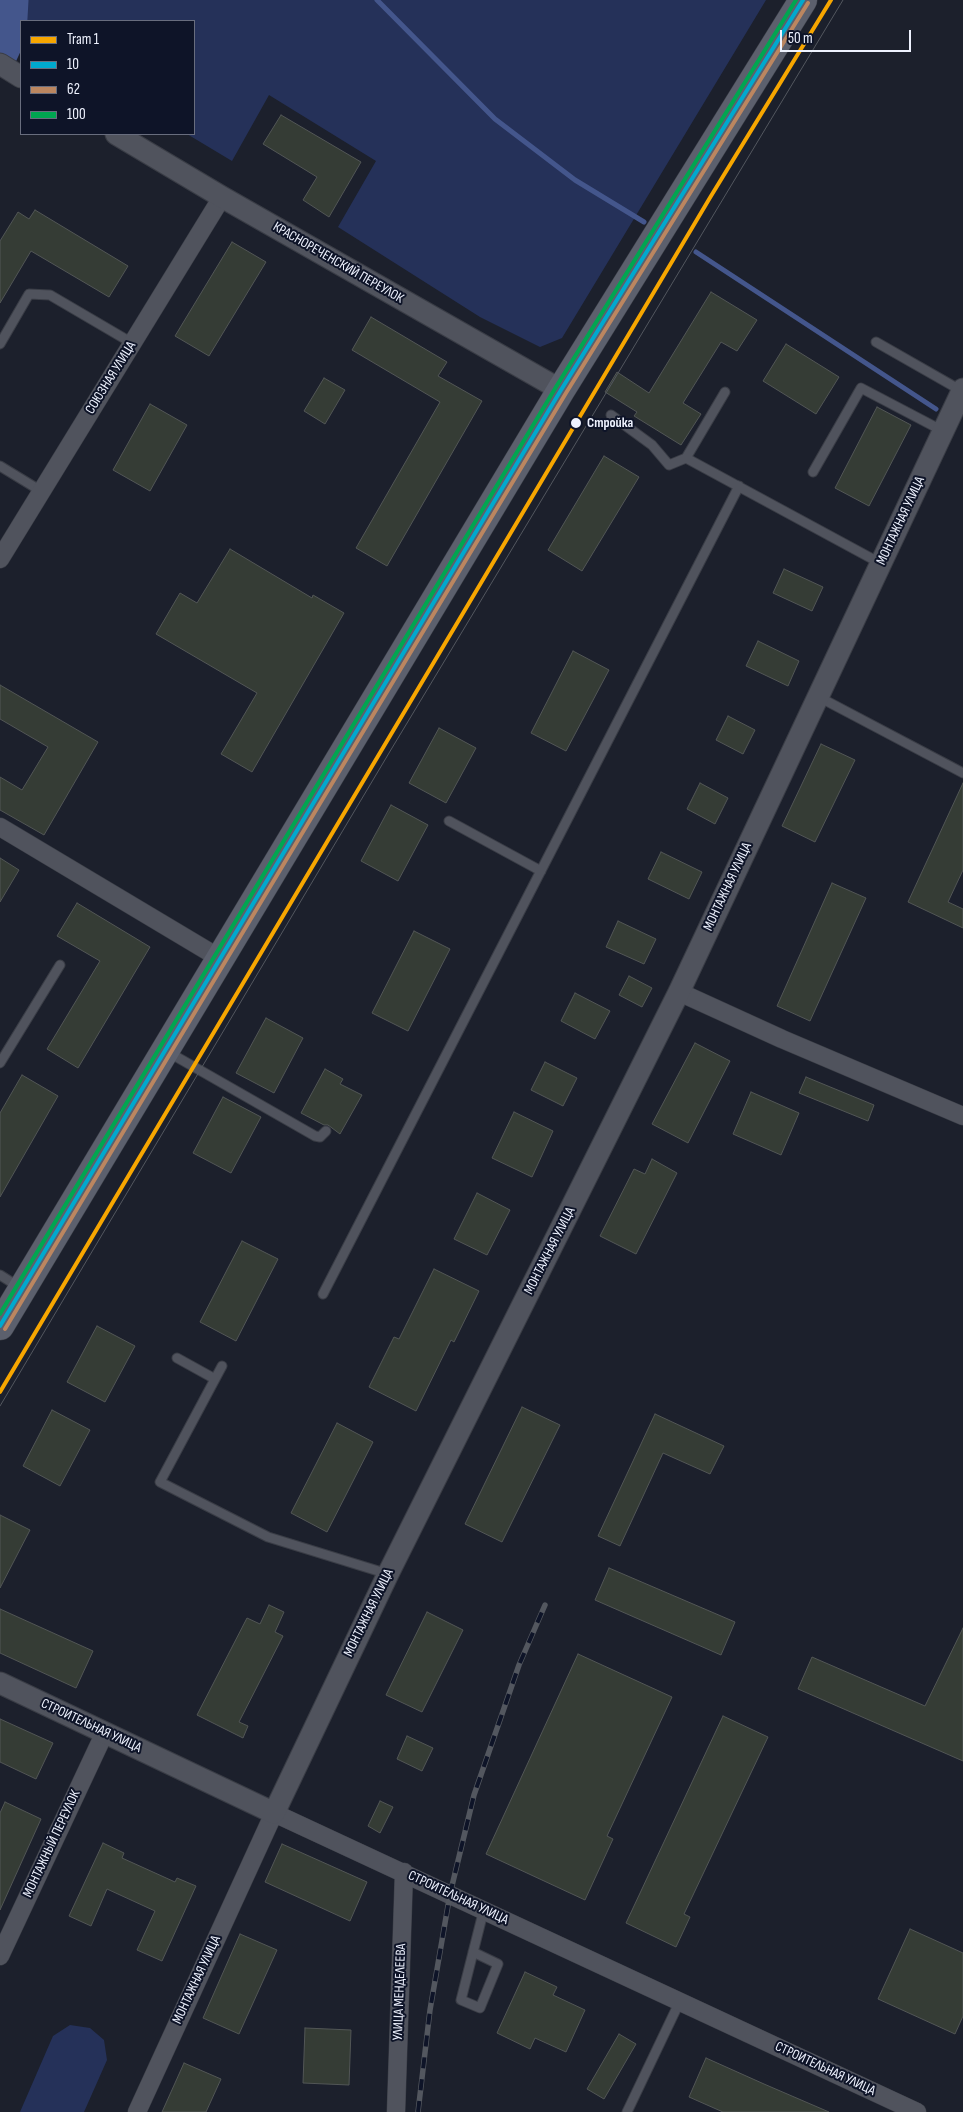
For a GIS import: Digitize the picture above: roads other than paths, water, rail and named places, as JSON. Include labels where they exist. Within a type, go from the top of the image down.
[{"type":"main road","points":[[0,1326],[11,1282],[165,1051],[562,390],[803,0]]},
{"type":"street","points":[[0,64],[20,76]]},
{"type":"street","name":"КРАСНОРЕЧЕНСКИЙ ПЕРЕУЛОК","points":[[118,135],[222,197],[562,390]]},
{"type":"street","name":"СОЮЗНАЯ УЛИЦА","points":[[0,559],[222,197]]},
{"type":"street","name":"МОНТАЖНАЯ УЛИЦА","points":[[137,2112],[274,1813],[388,1574],[679,992],[963,390]]},
{"type":"street","points":[[0,826],[221,959]]},
{"type":"street","points":[[679,992],[782,1039],[963,1116]]},
{"type":"street","name":"СТРОИТЕЛЬНАЯ УЛИЦА","points":[[0,1683],[274,1813],[484,1909],[894,2107],[916,2112]]},
{"type":"street","name":"МОНТАЖНЫЙ ПЕРЕУЛОК","points":[[0,1956],[105,1732]]},
{"type":"street","name":"УЛИЦА МЕНДЕЛЕЕВА","points":[[396,2112],[404,1872]]},
{"type":"lane","points":[[0,344],[29,294],[50,295],[132,343]]},
{"type":"lane","points":[[876,342],[963,390]]},
{"type":"lane","points":[[813,472],[861,388],[943,431]]},
{"type":"lane","points":[[611,415],[652,445],[669,465],[686,458],[725,392]]},
{"type":"lane","points":[[686,458],[880,563]]},
{"type":"lane","points":[[0,466],[41,492]]},
{"type":"lane","points":[[323,1294],[739,486]]},
{"type":"lane","points":[[817,696],[963,773]]},
{"type":"lane","points":[[449,821],[541,871]]},
{"type":"lane","points":[[0,1063],[60,965]]},
{"type":"lane","points":[[165,1051],[315,1136],[320,1138],[326,1131]]},
{"type":"lane","points":[[177,1358],[215,1379]]},
{"type":"lane","points":[[222,1366],[160,1482],[268,1537],[388,1574]]},
{"type":"lane","points":[[473,1952],[498,1964],[480,2008],[461,2000],[473,1952],[484,1909]]},
{"type":"lane","points":[[627,2112],[680,2002]]},
{"type":"waterway","points":[[0,59],[11,35],[13,0]]},
{"type":"waterway","points":[[377,0],[495,119],[575,180],[644,222]]},
{"type":"waterway","points":[[696,252],[936,409]]},
{"type":"tram line","name":"1","points":[[0,1392],[711,196],[831,0]]},
{"type":"tram line","points":[[0,1406],[392,748],[843,0]]},
{"type":"railway","points":[[418,2112],[430,2010],[450,1894],[474,1795],[519,1665],[545,1605]]},
{"type":"place","name":"Стройка","points":[[576,423]]}]
